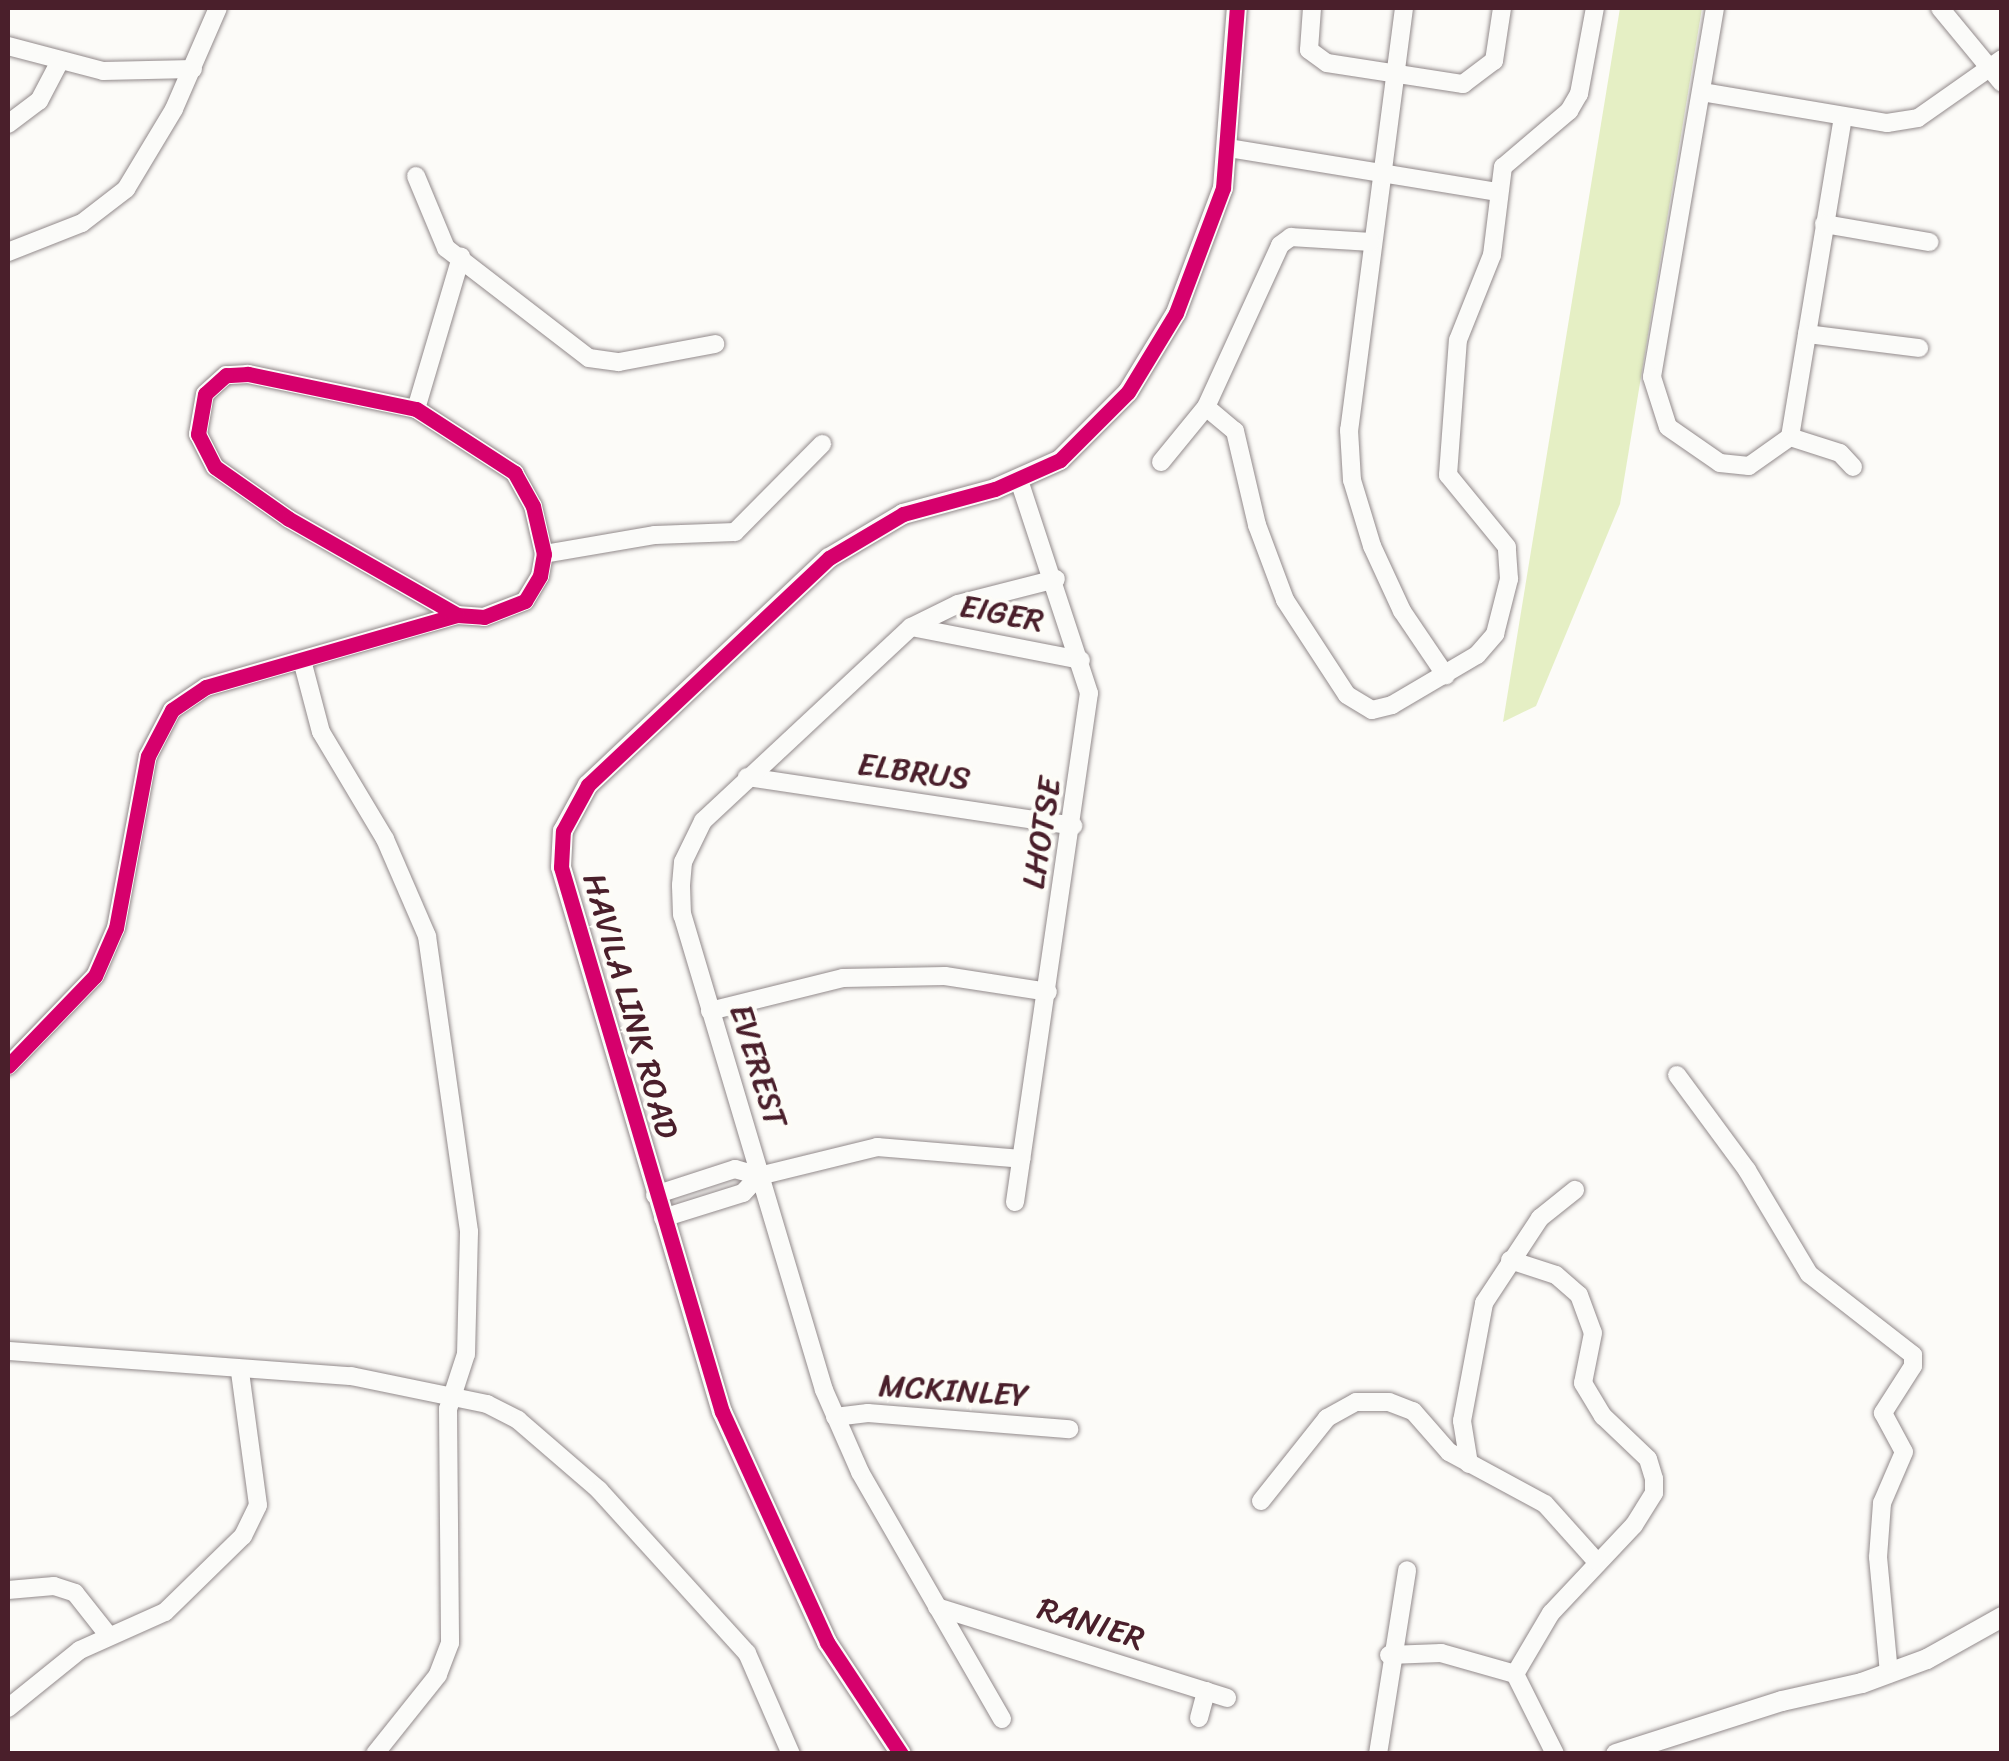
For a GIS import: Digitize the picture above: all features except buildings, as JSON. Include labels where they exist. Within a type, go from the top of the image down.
[{"type":"street","points":[[8,252],[82,223],[126,189],[193,69],[218,8]]},
{"type":"street","name":"HAVILA LINK ROAD","points":[[901,1754],[827,1642],[747,1473],[655,1195],[561,867],[562,831],[573,806],[632,740],[857,537],[903,514],[1019,480],[1060,460],[1088,436],[1152,360],[1202,257],[1229,148],[1238,8]]},
{"type":"street","points":[[1312,8],[1309,50],[1328,63],[1463,84],[1494,61],[1502,8]]},
{"type":"street","points":[[1404,8],[1348,430],[1352,480],[1402,610],[1446,676]]},
{"type":"street","points":[[1206,407],[1235,430],[1257,524],[1286,600],[1347,695],[1372,710],[1446,676],[1496,634],[1509,580],[1507,547],[1448,475],[1458,340],[1492,255],[1503,167],[1569,112],[1578,94],[1594,8]]},
{"type":"street","points":[[1716,8],[1652,377],[1655,402],[1668,427],[1720,464],[1749,466],[1790,437],[1842,118]]},
{"type":"street","points":[[1940,8],[1996,62],[2002,83]]},
{"type":"street","points":[[8,46],[103,72],[193,69]]},
{"type":"street","points":[[8,124],[40,101],[60,61]]},
{"type":"street","points":[[1702,92],[1842,118],[1918,118],[1996,62]]},
{"type":"street","points":[[1229,148],[1498,192]]},
{"type":"street","points":[[416,176],[436,232],[461,258],[590,358],[618,362],[716,344]]},
{"type":"street","points":[[1824,224],[1929,242]]},
{"type":"street","points":[[1161,462],[1206,407],[1280,245],[1291,237],[1372,242]]},
{"type":"street","points":[[416,409],[461,258]]},
{"type":"street","points":[[1806,334],[1918,348]]},
{"type":"street","points":[[8,1066],[95,976],[116,928],[148,756],[172,710],[206,687],[303,664],[457,616],[484,617],[526,600],[544,554],[534,506],[514,473],[416,409],[248,374],[226,375],[204,394],[198,434],[216,467],[242,488],[457,616]]},
{"type":"street","points":[[1790,437],[1840,453],[1853,467]]},
{"type":"street","points":[[544,554],[656,534],[735,532],[822,444]]},
{"type":"street","name":"LHOTSE","points":[[1015,1202],[1089,722],[1081,660],[1019,480]]},
{"type":"street","name":"EVEREST","points":[[1002,1719],[936,1607],[835,1417],[682,915],[683,862],[703,821],[911,627],[958,604],[1056,579]]},
{"type":"street","name":"EIGER","points":[[911,627],[1081,660]]},
{"type":"street","points":[[303,664],[321,732],[385,839],[426,936],[469,1232],[466,1354],[448,1409],[450,1644],[438,1675],[376,1754]]},
{"type":"street","name":"ELBRUS","points":[[747,778],[1073,826]]},
{"type":"street","points":[[710,1011],[843,978],[945,976],[1048,992]]},
{"type":"street","points":[[1677,1075],[1747,1170],[1809,1274],[1913,1355],[1913,1366],[1883,1412],[1904,1452],[1882,1502],[1878,1556],[1890,1673]]},
{"type":"street","points":[[655,1195],[734,1169],[759,1176],[877,1147],[1022,1159]]},
{"type":"street","points":[[662,1218],[743,1193],[759,1176]]},
{"type":"street","points":[[1469,1464],[1462,1421],[1472,1345],[1489,1293],[1540,1218],[1575,1190]]},
{"type":"street","points":[[1510,1260],[1556,1276],[1579,1295],[1593,1332],[1583,1383],[1603,1416],[1648,1459],[1654,1479],[1654,1493],[1634,1525],[1551,1613],[1515,1674]]},
{"type":"street","points":[[8,1351],[240,1371],[350,1376],[454,1394],[518,1420],[599,1490],[746,1652],[791,1754]]},
{"type":"street","points":[[8,1708],[48,1672],[109,1636],[165,1612],[200,1583],[242,1536],[258,1505],[240,1371]]},
{"type":"street","points":[[1261,1500],[1327,1418],[1356,1402],[1390,1402],[1414,1412],[1449,1452],[1545,1504],[1597,1562]]},
{"type":"street","name":"MCKINLEY","points":[[835,1417],[868,1414],[1046,1418],[1070,1429]]},
{"type":"street","points":[[1378,1754],[1389,1654],[1408,1570]]},
{"type":"street","points":[[8,1590],[54,1586],[75,1594],[109,1636]]},
{"type":"street","name":"RANIER","points":[[936,1607],[1228,1698]]},
{"type":"street","points":[[1616,1754],[1890,1673],[2002,1617]]},
{"type":"street","points":[[1389,1654],[1441,1653],[1515,1674],[1555,1754]]},
{"type":"street","points":[[1198,1718],[1206,1691]]},
{"type":"green space","points":[[1620,8],[1702,8],[1620,504],[1536,706],[1503,722]]},
{"type":"cycle path","points":[[901,1754],[827,1642],[722,1412],[561,867],[563,831],[588,785],[829,558],[903,514],[995,489],[1060,460],[1128,392],[1176,313],[1223,188],[1237,8]]},
{"type":"cycle path","points":[[8,1066],[95,976],[116,928],[148,756],[172,710],[206,687],[457,615],[484,617],[525,601],[540,576],[544,554],[533,506],[515,473],[416,409],[248,374],[226,375],[205,394],[198,434],[215,467],[289,519],[457,615]]}]
